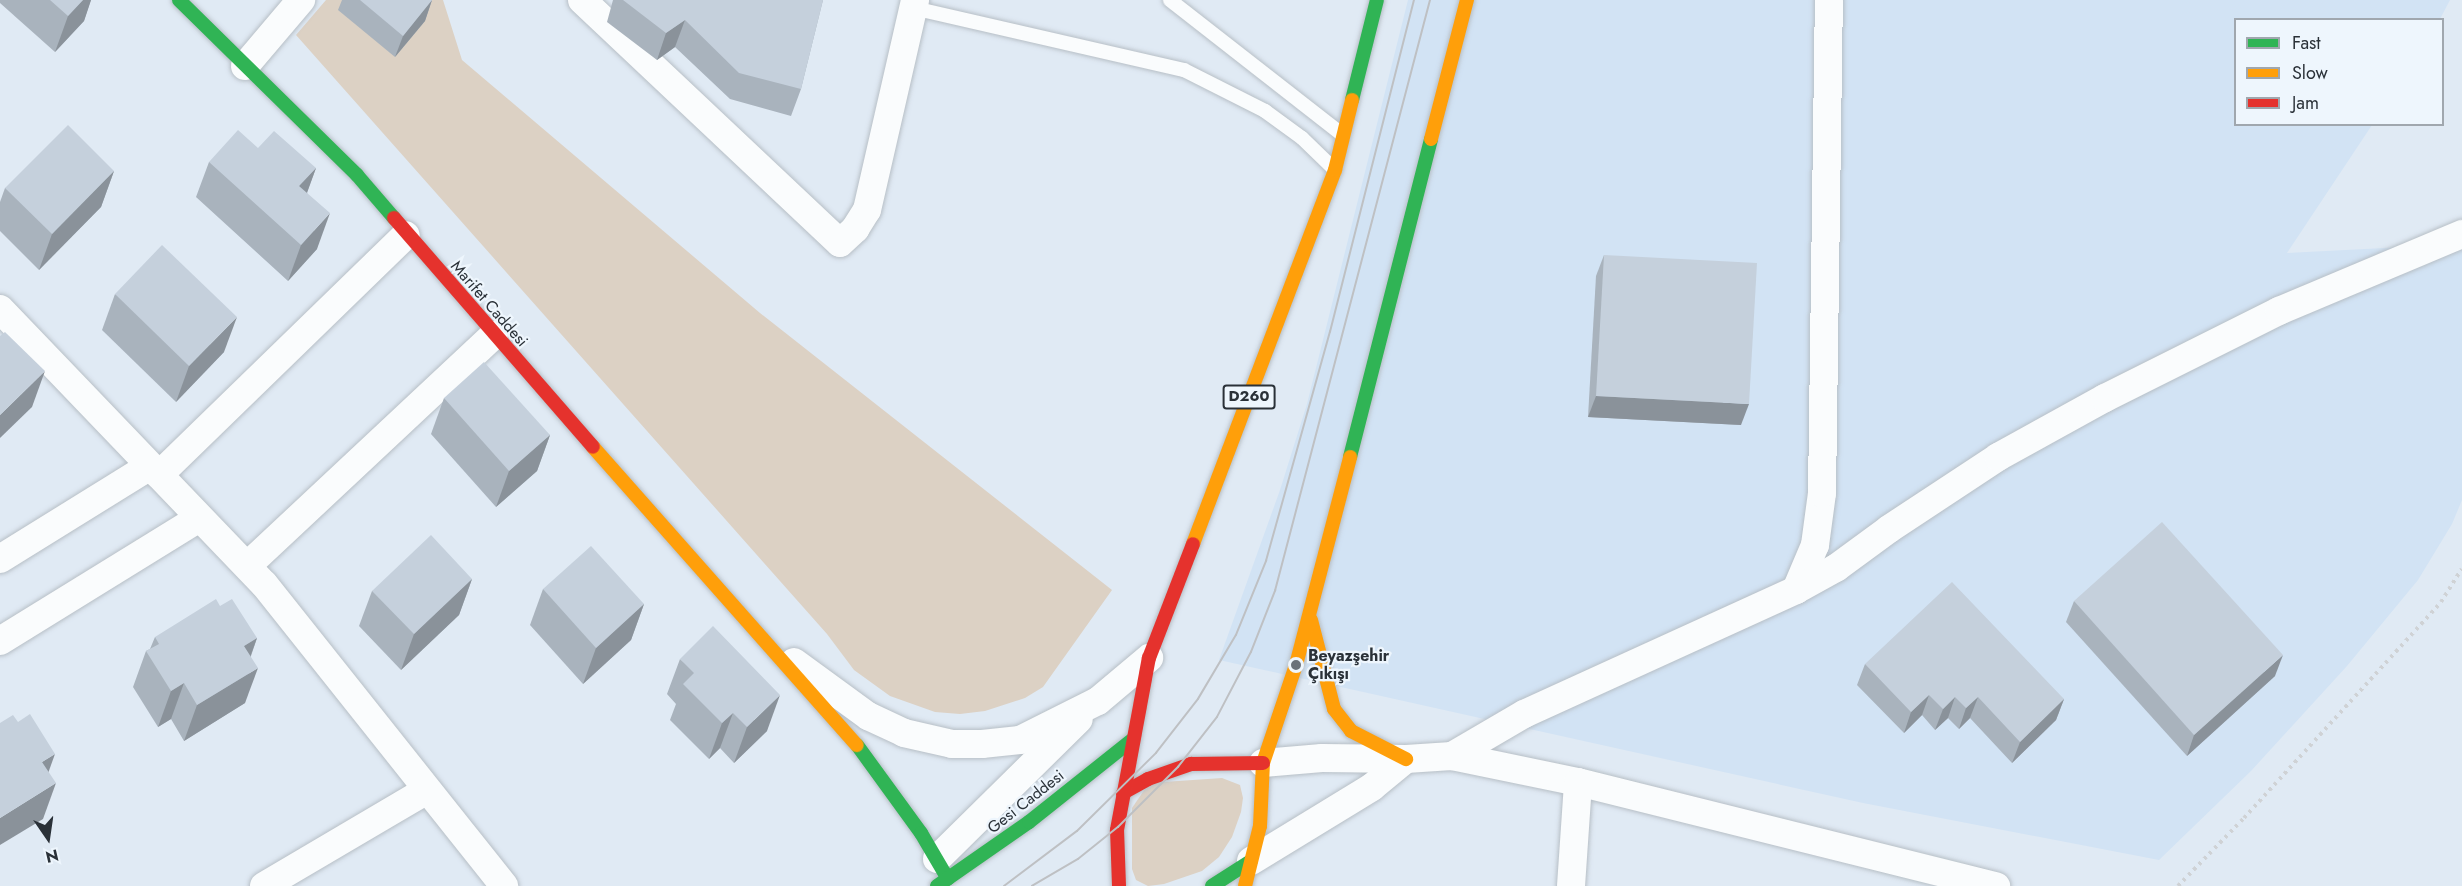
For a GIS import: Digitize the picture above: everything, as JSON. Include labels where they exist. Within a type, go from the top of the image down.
[{"type":"main road","name":"Marifet Caddesi","points":[[179,0],[357,175],[406,235],[859,748],[891,790],[941,875]]},
{"type":"main road","name":"D260","points":[[1123,793],[1149,658],[1335,170],[1377,0]]},
{"type":"main road","points":[[1212,886],[1248,873],[1260,826],[1263,763],[1296,665],[1467,0]]},
{"type":"main road","points":[[1309,615],[1334,709],[1351,731],[1406,759]]},
{"type":"main road","name":"Gesi Caddesi","points":[[941,875],[1029,822],[1132,740]]},
{"type":"main road","points":[[1119,886],[1116,853],[1123,793],[1148,779],[1191,764],[1263,763]]},
{"type":"street","points":[[245,66],[301,0]]},
{"type":"street","points":[[582,0],[840,243],[855,229],[867,210],[914,4]]},
{"type":"street","points":[[1796,590],[1815,545],[1823,473],[1829,0]]},
{"type":"street","points":[[1452,756],[1524,714],[1796,590],[1836,568],[1943,492],[2051,426],[2279,311],[2462,234]]},
{"type":"street","points":[[0,559],[154,471],[406,235]]},
{"type":"street","points":[[0,309],[264,584],[504,886]]},
{"type":"street","points":[[247,566],[494,335]]},
{"type":"street","points":[[0,641],[200,518]]},
{"type":"street","points":[[764,640],[868,716],[923,739],[982,744],[1020,740],[1098,701]]},
{"type":"street","points":[[941,875],[1098,701],[1149,658]]},
{"type":"street","points":[[1263,763],[1322,758],[1406,759],[1452,756],[1578,783],[1996,886]]},
{"type":"street","points":[[1248,873],[1372,787],[1406,759]]},
{"type":"street","points":[[1571,886],[1578,783]]},
{"type":"street","points":[[264,886],[427,790]]},
{"type":"lane","points":[[1170,0],[1343,135]]},
{"type":"lane","points":[[914,4],[1184,69],[1265,111],[1302,138],[1335,170]]},
{"type":"path","points":[[2178,886],[2276,784],[2433,610],[2462,568]]},
{"type":"shaded area","points":[[326,0],[443,0],[462,60],[760,313],[1112,590],[1043,687],[1025,698],[985,711],[960,714],[935,712],[890,696],[854,670],[827,634],[296,35]]},
{"type":"shaded area","points":[[1408,0],[2450,0],[2441,18],[2234,18],[2234,126],[2371,126],[2287,253],[2462,244],[2462,500],[2452,524],[2418,580],[2347,666],[2251,771],[2159,860],[1863,803],[1219,660],[1280,490],[1307,404]]},
{"type":"shaded area","points":[[1222,778],[1240,785],[1243,798],[1241,812],[1232,837],[1219,857],[1202,871],[1164,884],[1148,886],[1136,880],[1132,869],[1132,808],[1149,783]]},
{"type":"building","points":[[50,0],[83,0],[68,16]]},
{"type":"building","points":[[360,0],[432,0],[403,36]]},
{"type":"building","points":[[623,0],[823,0],[801,89],[739,73],[685,20],[666,33]]},
{"type":"building","points":[[68,125],[114,171],[52,234],[5,188]]},
{"type":"building","points":[[238,130],[258,148],[274,131],[316,168],[299,186],[330,213],[301,245],[209,162]]},
{"type":"building","points":[[162,245],[237,317],[189,366],[115,294]]},
{"type":"building","points":[[1604,255],[1757,263],[1749,404],[1596,396]]},
{"type":"building","points":[[5,332],[45,371],[0,415],[0,336]]},
{"type":"building","points":[[484,362],[550,435],[509,471],[444,398]]},
{"type":"building","points":[[2162,522],[2283,655],[2194,735],[2074,601]]},
{"type":"building","points":[[431,535],[472,579],[414,634],[372,591]]},
{"type":"building","points":[[591,546],[644,604],[596,648],[543,589]]},
{"type":"building","points":[[1952,582],[2064,699],[2020,742],[1978,697],[1966,708],[1955,697],[1943,709],[1929,695],[1911,712],[1865,664]]},
{"type":"building","points":[[216,599],[220,606],[232,599],[257,638],[244,646],[258,668],[197,705],[184,683],[171,691],[146,651],[159,644],[155,637]]},
{"type":"building","points":[[713,626],[780,695],[747,727],[733,713],[722,723],[683,684],[694,673],[680,659]]},
{"type":"building","points":[[30,714],[55,754],[42,762],[56,783],[0,818],[0,723],[13,715],[18,722]]},
{"type":"tram line","points":[[1004,886],[1077,831],[1156,753],[1198,699],[1236,635],[1266,561],[1330,332],[1414,0]]},
{"type":"tram line","points":[[1032,886],[1078,859],[1118,827],[1178,767],[1217,717],[1251,652],[1275,591],[1430,0]]},
{"type":"traffic: fast","points":[[179,0],[357,175],[394,218]]},
{"type":"traffic: fast","points":[[1352,100],[1377,0]]},
{"type":"traffic: fast","points":[[1350,457],[1431,139]]},
{"type":"traffic: fast","points":[[937,886],[1029,822],[1132,740]]},
{"type":"traffic: fast","points":[[857,745],[921,833],[948,879]]},
{"type":"traffic: fast","points":[[1212,886],[1251,861]]},
{"type":"traffic: slow","points":[[1431,139],[1467,0]]},
{"type":"traffic: slow","points":[[1193,544],[1335,170],[1352,100]]},
{"type":"traffic: slow","points":[[593,447],[857,745]]},
{"type":"traffic: slow","points":[[1245,886],[1260,826],[1263,763],[1296,665],[1350,457]]},
{"type":"traffic: slow","points":[[1311,620],[1334,709],[1351,731],[1406,759]]},
{"type":"traffic: jam","points":[[394,218],[593,447]]},
{"type":"traffic: jam","points":[[1119,886],[1117,830],[1149,658],[1193,544]]},
{"type":"traffic: jam","points":[[1123,793],[1148,779],[1191,764],[1263,763]]},
{"type":"place","name":"Beyazşehir Çıkışı","points":[[1296,665]]}]
